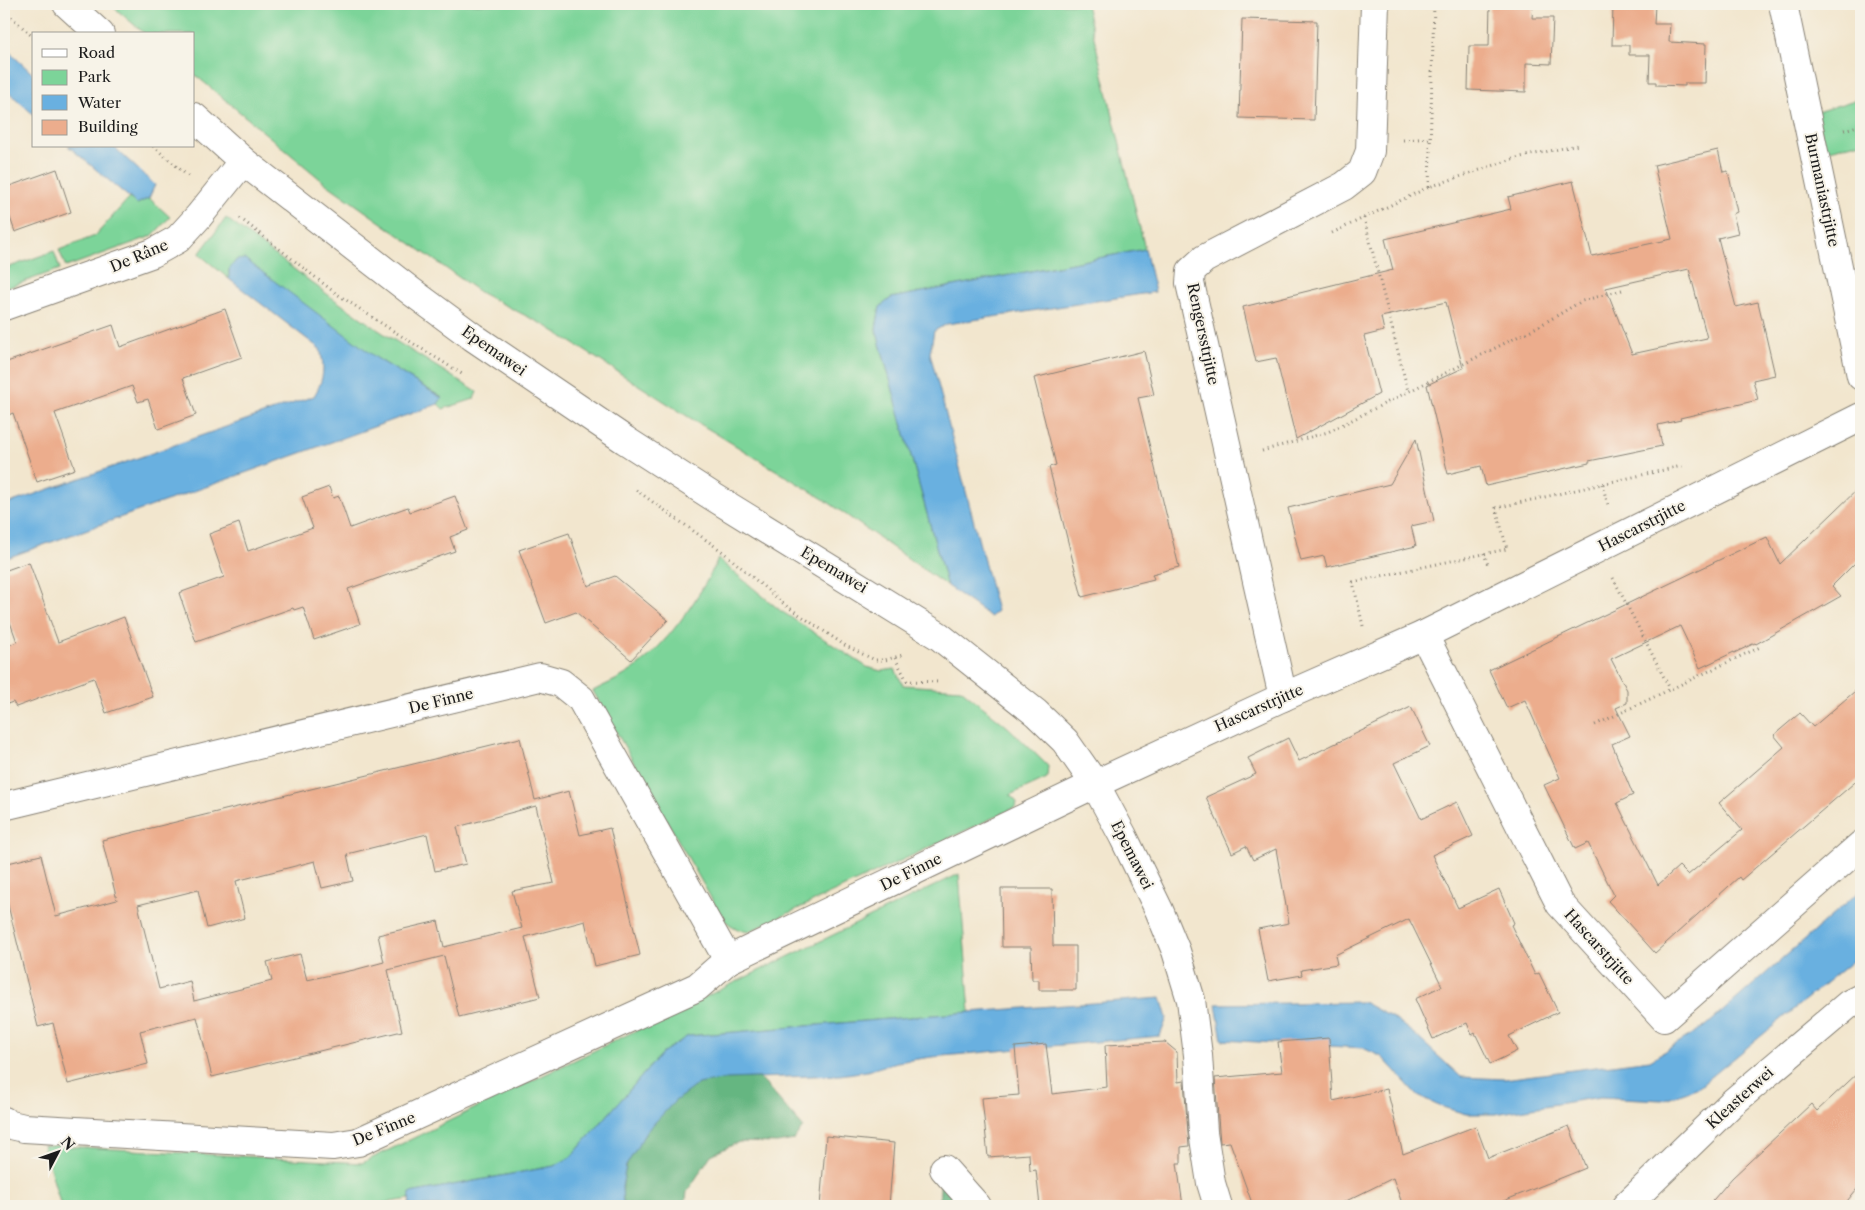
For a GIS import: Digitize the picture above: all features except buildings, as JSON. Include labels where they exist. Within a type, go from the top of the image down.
[{"type":"street","points":[[66,4],[98,32]]},
{"type":"street","name":"Rengersstrjitte","points":[[1283,697],[1190,283],[1191,270],[1204,259],[1344,186],[1362,172],[1370,151],[1375,4]]},
{"type":"street","name":"Burmaniastrjitte","points":[[1783,4],[1861,376]]},
{"type":"street","name":"Epemawei","points":[[195,119],[243,161],[412,292],[548,390],[712,496],[939,636],[1036,713],[1065,741],[1095,784],[1123,836],[1159,910],[1176,951],[1191,1000],[1198,1055],[1203,1132],[1211,1183],[1218,1206]]},
{"type":"street","name":"De Râne","points":[[4,306],[153,253],[178,239],[243,161]]},
{"type":"street","name":"Hascarstrjitte","points":[[1095,784],[1283,697],[1424,635],[1861,417]]},
{"type":"street","name":"Hascarstrjitte","points":[[1424,635],[1560,904],[1664,1018],[1861,845]]},
{"type":"street","name":"De Finne","points":[[4,806],[540,676],[561,683],[581,699],[728,960]]},
{"type":"street","name":"De Finne","points":[[4,1121],[7,1124],[24,1128],[333,1146],[358,1142],[697,987],[728,960],[1095,784]]},
{"type":"street","name":"Kleasterwei","points":[[1626,1206],[1731,1104],[1848,1004],[1861,998]]},
{"type":"street","points":[[944,1169],[977,1206]]},
{"type":"path","points":[[1429,187],[1434,4]]},
{"type":"path","points":[[4,10],[32,36]]},
{"type":"path","points":[[1328,235],[1429,187],[1516,158],[1578,145]]},
{"type":"path","points":[[1344,186],[1364,218],[1408,390]]},
{"type":"path","points":[[1230,461],[1328,432],[1408,390],[1540,326],[1582,301],[1622,290]]},
{"type":"path","points":[[1371,658],[1353,582],[1506,549],[1496,508],[1702,461],[1720,488]]},
{"type":"path","points":[[1598,548],[1670,689]]},
{"type":"path","points":[[1595,725],[1762,646]]},
{"type":"path","points":[[895,658],[907,681],[945,682]]},
{"type":"green space","points":[[110,4],[1086,4],[1145,249],[891,298],[880,307],[876,329],[947,586],[825,500],[687,416],[546,326],[481,293],[325,183],[195,75],[195,32],[143,32]]},
{"type":"green space","points":[[1861,98],[1861,142],[1825,151],[1817,112]]},
{"type":"green space","points":[[129,198],[137,204],[149,198],[170,217],[152,236],[66,267],[59,250],[95,236]]},
{"type":"green space","points":[[226,218],[331,297],[383,333],[477,392],[474,399],[443,409],[438,404],[441,397],[229,269],[229,279],[199,254]]},
{"type":"green space","points":[[54,251],[60,269],[4,289],[4,269]]},
{"type":"green space","points":[[718,559],[781,611],[867,667],[881,671],[895,669],[903,685],[961,689],[1009,728],[1048,766],[1047,778],[1010,795],[1017,802],[1016,807],[748,932],[732,926],[723,919],[593,691],[628,673],[655,651],[691,606]]},
{"type":"green space","points":[[959,874],[970,1012],[688,1036],[662,1053],[571,1157],[554,1166],[411,1193],[410,1199],[365,1206],[61,1206],[43,1145],[362,1163]]},
{"type":"green space","points":[[729,1078],[760,1078],[803,1127],[794,1140],[777,1143],[739,1142],[711,1155],[687,1192],[685,1206],[623,1206],[624,1178],[630,1158],[646,1133],[667,1108],[689,1089],[698,1084]]},
{"type":"green space","points":[[941,1172],[975,1206],[939,1206]]},
{"type":"water","points":[[4,47],[32,73],[32,113],[4,88]]},
{"type":"water","points":[[70,148],[115,148],[155,185],[149,198],[137,204]]},
{"type":"water","points":[[1145,249],[1155,292],[947,324],[934,331],[930,353],[997,611],[991,617],[947,586],[876,329],[880,307],[891,298]]},
{"type":"water","points":[[245,259],[378,359],[442,398],[438,404],[4,559],[4,505],[314,396],[323,374],[320,349],[229,279],[229,270],[236,260]]},
{"type":"water","points":[[1861,890],[1861,954],[1699,1087],[1662,1100],[1600,1097],[1495,1114],[1466,1114],[1439,1106],[1418,1096],[1382,1057],[1363,1048],[1222,1040],[1216,1004],[1363,1002],[1393,1018],[1413,1033],[1461,1077],[1504,1079],[1650,1060],[1707,1025]]},
{"type":"water","points":[[1161,998],[1167,1018],[1160,1036],[932,1057],[897,1062],[867,1071],[840,1075],[727,1079],[698,1084],[675,1101],[646,1132],[626,1166],[622,1187],[623,1206],[409,1206],[410,1193],[554,1166],[571,1157],[662,1053],[688,1036]]}]
